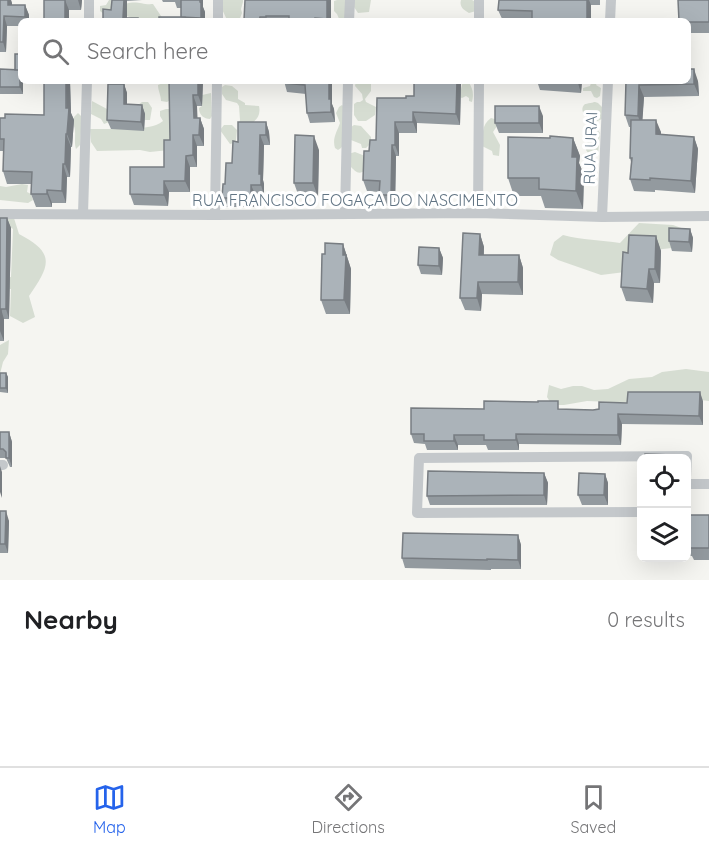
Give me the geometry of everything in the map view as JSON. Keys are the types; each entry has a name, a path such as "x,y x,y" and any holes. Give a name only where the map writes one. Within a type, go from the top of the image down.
{"street":[{"path":"89,0 89,18"},
{"path":"218,0 218,18"},
{"path":"349,18 350,0"},
{"path":"478,0 478,18"},
{"path":"610,18 611,0"},
{"path":"83,214 87,84"},
{"path":"215,215 217,84"},
{"path":"345,213 348,84"},
{"path":"478,84 478,213"},
{"name":"RUA URAI","path":"602,217 608,84"},
{"name":"RUA FRANCISCO FOGAÇA DO NASCIMENTO","path":"0,214 478,213 602,217 709,216"},
{"path":"637,456 419,458 417,513 637,512"},
{"path":"691,484 709,484"}],"shaded area":[{"path":"109,0 125,4 133,2 153,4 162,18 105,15 100,11 100,6 106,5"},
{"path":"222,0 243,0 240,18 226,18 221,7"},
{"path":"348,0 349,18 339,18 334,11 334,1"},
{"path":"353,0 371,0 369,12 358,13"},
{"path":"461,0 476,2 476,11 469,13 465,11 461,6"},
{"path":"169,84 172,99 167,102 161,101 158,85"},
{"path":"355,84 371,84 371,91 365,99 366,102 376,107 375,115 366,121 358,121 354,115 354,104 363,100 362,94"},
{"path":"462,84 470,84 473,94 472,102 466,96 459,97"},
{"path":"596,84 601,88 600,96 597,98 591,91 583,91 583,88"},
{"path":"232,86 238,91 238,99 245,105 259,106 257,118 242,130 238,127 239,106 237,103 226,100 222,94 222,87"},
{"path":"211,93 212,116 210,119 202,116 199,108 202,106 202,95"},
{"path":"92,101 107,109 110,114 109,122 104,124 101,119 91,114"},
{"path":"148,102 152,108 150,120 144,120 138,105"},
{"path":"595,102 603,108 602,119 595,122 587,118 582,110 585,104"},
{"path":"342,105 345,108 343,145 338,150 334,144 340,123 336,113"},
{"path":"172,109 173,114 169,150 97,151 91,142 90,129 138,129 154,126 163,121 160,111"},
{"path":"78,113 82,117 80,145 76,149 75,129 72,122"},
{"path":"491,118 498,120 493,132 500,145 499,156 493,155 492,151 482,146 484,127"},
{"path":"224,125 232,125 237,130 234,143 230,144 220,130"},
{"path":"361,126 371,137 371,143 366,148 362,148 361,144 351,140 351,127"},
{"path":"589,127 596,128 600,133 598,154 595,156 586,150"},
{"path":"355,152 365,156 365,170 361,173 350,166 348,154"},
{"path":"28,185 27,192 31,194 33,200 28,203 0,200 0,186"},
{"path":"13,215 19,234 39,247 46,261 42,276 29,296 35,317 23,323 10,316 11,289 0,289 5,278 11,277 13,229 0,223"},
{"path":"639,223 673,225 684,229 672,248 654,250 625,272 601,275 550,255 554,242 563,235 620,243"},
{"path":"9,340 8,354 0,374 0,345"},
{"path":"686,369 709,372 709,401 693,399 635,403 587,401 552,405 547,397 549,385 561,389 582,386 594,390 608,389 629,379 652,377 662,372"}],"building":[{"path":"0,0 8,0 8,5 25,5 25,17 4,16 3,42 0,42"},
{"path":"44,0 65,0 65,18 44,18"},
{"path":"112,0 124,0 123,18 103,18 103,9 111,10"},
{"path":"181,0 200,0 201,18 181,17"},
{"path":"245,0 327,0 327,18 266,16 244,18"},
{"path":"499,0 587,0 587,18 532,18 532,11 498,10"},
{"path":"678,0 709,0 709,22 691,22 691,18 679,18"},
{"path":"159,17 185,17 185,18"},
{"path":"15,54 18,54 18,70 15,70"},
{"path":"0,69 18,70 20,87 0,87"},
{"path":"691,69 694,69 694,84 639,85 638,116 625,115 626,84 691,84"},
{"path":"44,84 66,84 66,108 69,108 62,191 47,190 47,194 31,194 32,172 3,171 4,139 0,139 0,118 5,118 5,114 44,115"},
{"path":"108,84 124,84 124,104 142,105 141,122 107,120"},
{"path":"169,84 198,84 198,95 193,95 194,118 200,118 199,135 193,135 193,155 186,156 185,181 164,181 164,195 130,194 130,167 164,167 164,140 170,140"},
{"path":"294,84 329,84 331,112 307,113 305,85"},
{"path":"414,84 457,84 456,114 413,112 413,122 395,122 391,195 379,195 380,181 363,180 364,151 369,151 370,140 376,140 377,98 414,96"},
{"path":"495,106 539,106 539,123 495,123"},
{"path":"631,120 656,120 656,134 694,137 691,181 630,179"},
{"path":"238,122 266,122 266,135 260,135 261,185 251,185 251,198 222,198 226,163 232,163 233,141 238,142"},
{"path":"295,135 314,136 313,183 294,183"},
{"path":"550,136 573,138 572,157 577,157 576,191 539,189 539,178 508,178 508,137 550,138"},
{"path":"0,218 7,218 6,309 1,309 0,331"},
{"path":"669,228 690,229 689,242 669,241"},
{"path":"463,233 480,234 479,255 519,255 518,282 478,282 477,298 460,298"},
{"path":"629,235 656,236 655,269 649,269 647,289 621,287 623,252 628,253"},
{"path":"325,243 343,244 343,255 346,255 344,300 321,300 322,254 325,254"},
{"path":"419,247 439,248 439,266 418,265"},
{"path":"0,373 6,373 6,388 0,388"},
{"path":"628,392 700,392 699,416 618,414 618,435 516,434 516,440 484,440 484,435 454,435 454,441 424,441 424,434 411,434 411,408 484,409 484,401 558,401 558,409 593,410 599,409 599,402 627,403"},
{"path":"0,432 9,432 9,458 6,458 6,452 3,449 0,449"},
{"path":"428,471 544,473 544,495 427,496"},
{"path":"579,473 605,474 604,495 578,495"},
{"path":"0,511 6,511 5,544 0,544"},
{"path":"691,515 709,515 709,548 691,548"},
{"path":"403,533 518,535 518,560 402,558"}]}
